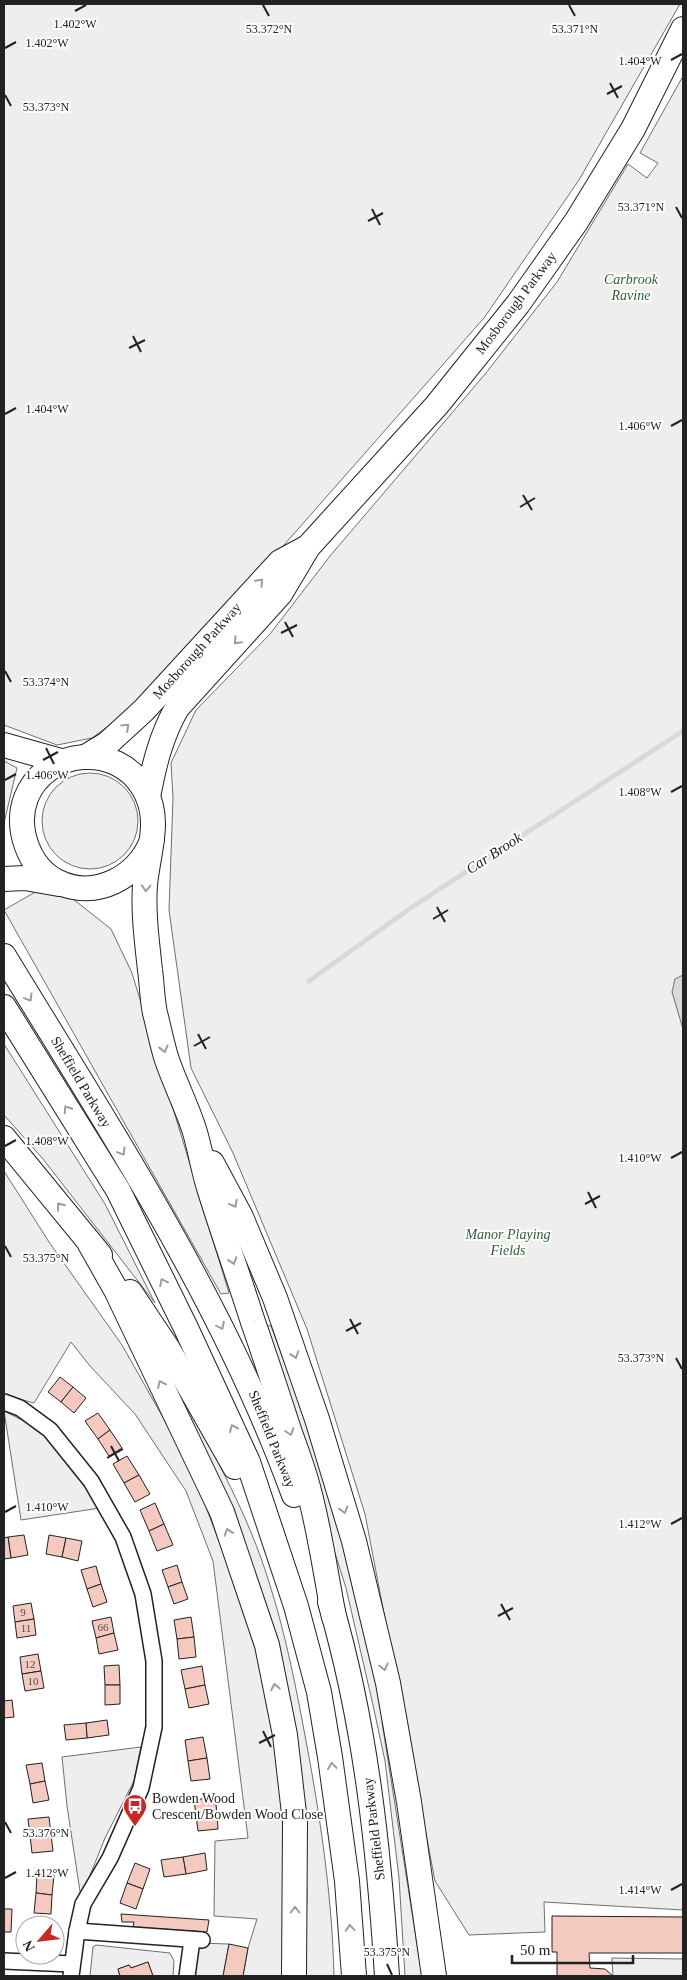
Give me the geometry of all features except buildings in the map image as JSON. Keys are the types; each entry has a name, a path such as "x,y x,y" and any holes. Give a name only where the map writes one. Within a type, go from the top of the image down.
{"highway":[{"name":"Mosborough Parkway","path":"148,797 159,747 177,708 280,594 308,547 437,405 523,296 576,222 633,129 683,29"},
{"name":"Mosborough Parkway","path":"87,756 107,744 144,710 280,562 308,547"},
{"path":"4,745 61,761"},
{"path":"60,884 51,879 35,861 25,842 22,826 25,800 39,777 61,761 87,756 100,757 124,767 134,775 148,797 152,809 152,840 145,886 146,931 154,1008 166,1058 194,1131 208,1185 310,1491 334,1618"},
{"path":"4,880 24,878 89,888 108,884 126,876 140,862 147,853 152,840"},
{"path":"4,872 18,858 25,842"},
{"name":"Sheffield Parkway","path":"4,956 191,1267 247,1379 281,1459 314,1548 352,1689 369,1781 381,1886 387,1976"},
{"name":"Sheffield Parkway","path":"4,1007 118,1190 186,1328 248,1462 296,1606 319,1692 348,1880 354,1976"},
{"path":"194,1131 241,1217 275,1298 317,1419 354,1541 388,1683 409,1802 434,1976"},
{"path":"4,1138 90,1244 123,1281 168,1349 230,1456 296,1606"},
{"path":"90,1244 116,1290 222,1512 267,1645 285,1735 295,1822 294,1976"}],"street":[{"path":"4,1402 20,1408 50,1430 91,1481 123,1537 143,1594 154,1661 154,1727 140,1788 110,1858 83,1904 71,1970 4,1961"},
{"path":"77,1930 197,1940 187,1976"}],"green space":[{"path":"4,4 680,4 579,180 484,318 217,621 143,700 92,738 57,745 4,725"},
{"path":"683,76 683,1910 544,1902 545,1932 469,1935 435,1881 365,1514 307,1329 233,1153 191,1068 169,910 173,798 171,763 196,710 270,634 330,556 486,373 557,282 628,164 647,178 658,163 640,153"},
{"path":"4,761 17,768 4,823"},
{"path":"90,773 108,777 124,787 134,803 138,821 134,839 124,855 108,865 90,869 72,865 56,855 46,839 42,821 46,803 56,787 72,777"},
{"path":"37,891 73,899 111,929 132,973 229,1293 221,1294 4,910"},
{"path":"4,1044 105,1204 155,1303 43,1159 4,1115"},
{"path":"4,1171 49,1242 122,1345 165,1421 199,1489 233,1578 261,1667 273,1726 286,1844 288,1976 243,1976 248,1948 257,1919 214,1916 215,1841 248,1838 213,1561 186,1491 135,1414 90,1366 71,1342 34,1403 4,1395"},
{"path":"263,1325 271,1326 309,1431 340,1529 356,1593 384,1722 382,1722 422,1976 405,1976 399,1878 385,1761 346,1588"},
{"path":"180,1396 183,1398 208,1442 242,1511 261,1558 279,1617 300,1707 319,1819 331,1913 334,1976 304,1976 307,1896 303,1786 177,1398"},
{"path":"4,1411 44,1431 75,1467 100,1508 21,1520"},
{"path":"141,1747 134,1781 105,1838 81,1898 67,1806 62,1757"},
{"path":"196,1943 229,1944 223,1976 192,1976"},
{"path":"96,1945 170,1953 174,1961 173,1976 153,1976 148,1962 131,1968 129,1965 118,1969 120,1976 90,1976 93,1947"}],"shaded area":[{"path":"683,975 683,1029 672,992 675,979"},
{"path":"612,1958 683,1959 683,1976 613,1976"}],"waterway":[{"name":"Car Brook","path":"309,981 412,907 683,731"}],"place":[{"name":"Bowden Wood Crescent/Bowden Wood Close","path":"135,1827"}],"park label":[{"name":"Carbrook Ravine","path":"631,288"},
{"name":"Manor Playing Fields","path":"508,1242"}]}
